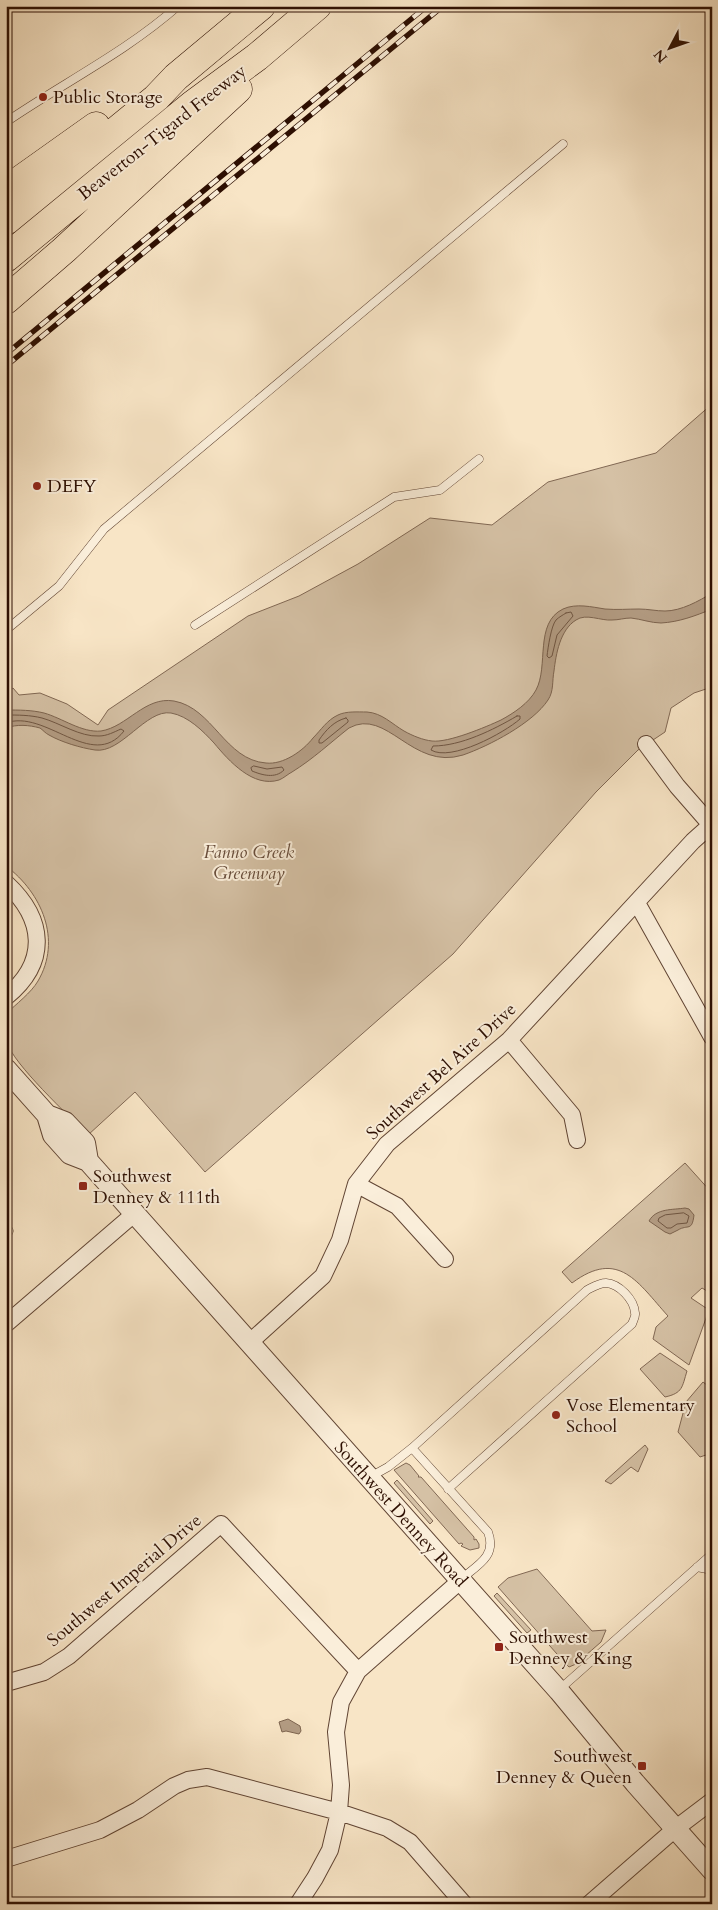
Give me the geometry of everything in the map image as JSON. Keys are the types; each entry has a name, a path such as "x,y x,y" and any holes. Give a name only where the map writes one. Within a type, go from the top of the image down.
{"highway":[{"name":"Beaverton-Tigard Freeway","path":"6,221 156,98 176,77 261,6"},
{"name":"Beaverton-Tigard Freeway","path":"6,258 192,106 257,57 317,6"},
{"path":"6,300 64,250 236,93 257,57"},
{"path":"6,190 150,87 176,77"}],"street":[{"path":"646,744 677,786 711,824"},
{"name":"Southwest Bel Aire Drive","path":"249,1343 323,1276 340,1240 356,1184 387,1144 508,1040 711,824"},
{"path":"6,882 18,894 30,911 36,927 38,945 34,962 27,976 6,997"},
{"path":"637,903 712,1037"},
{"path":"508,1040 572,1116 577,1140"},
{"name":"Southwest Denney Road","path":"6,1069 47,1116 65,1122 85,1143 88,1161 558,1691 712,1870"},
{"path":"356,1184 397,1206 445,1259"},
{"path":"6,1324 134,1214"},
{"name":"Southwest Imperial Drive","path":"6,1683 44,1672 69,1656 220,1524 358,1671"},
{"path":"298,1904 316,1878 330,1850 339,1812 341,1785 336,1732 342,1702 358,1671 460,1581"},
{"path":"6,1859 100,1830 138,1810 174,1786 188,1780 207,1777 339,1812 387,1828 410,1842 464,1904"},
{"path":"589,1904 675,1829 712,1801"}],"lane":[{"path":"6,122 42,97 114,54 178,6"},
{"path":"6,630 58,586 104,529 563,144"},
{"path":"194,625 394,497 440,490 479,459"},
{"path":"6,1225 9,1231 6,1237"},
{"path":"369,1478 388,1467 412,1448 587,1290 605,1283 614,1285 624,1292 633,1304 636,1314 632,1324 448,1489"},
{"path":"412,1448 488,1532 491,1540 491,1551 485,1559 460,1581"},
{"path":"558,1691 712,1554"},
{"path":"697,1568 712,1570"}],"green space":[{"name":"Fanno Creek Greenway","path":"712,404 712,687 694,693 671,708 665,732 638,750 596,792 453,954 205,1172 135,1092 88,1135 30,1076 19,1063 7,1042 6,1014 38,981 45,965 48,950 48,934 38,903 30,890 6,866 6,693 13,688 19,695 40,693 67,704 98,725 108,710 248,616 299,596 358,564 430,518 492,525 548,482 656,453"},
{"path":"685,1163 712,1193 712,1294 702,1288 691,1298 709,1310 689,1365 653,1339 656,1327 668,1316 637,1282 615,1269 603,1269 588,1273 572,1283 562,1272"},
{"path":"660,1353 687,1371 679,1391 665,1397 640,1369"},
{"path":"703,1382 712,1389 712,1453 700,1457 678,1432 686,1402"},
{"path":"645,1445 648,1449 638,1472 631,1467 611,1484 605,1481"},
{"path":"406,1463 410,1465 418,1477 421,1477 474,1537 474,1540 476,1539 479,1548 470,1550 461,1546 463,1544 459,1544 394,1470"},
{"path":"397,1480 433,1521 430,1524 394,1483"},
{"path":"537,1569 592,1631 606,1630 601,1642 585,1656 583,1654 583,1657 576,1664 569,1667 498,1587 508,1578"},
{"path":"497,1593 531,1630 527,1633 494,1596"}],"water":[{"path":"712,593 712,609 674,621 657,623 631,618 608,620 589,617 576,620 566,630 560,643 551,693 541,709 510,733 463,755 445,758 429,755 376,726 363,724 349,728 307,762 283,778 269,781 251,777 242,771 195,725 183,717 171,713 152,718 114,745 105,749 95,750 54,738 36,727 19,725 6,728 6,710 21,710 44,713 79,728 101,731 119,724 154,703 174,701 199,713 240,753 252,760 266,763 279,762 292,756 304,748 324,725 338,715 348,712 377,714 407,733 425,740 447,740 501,720 516,711 529,699 536,690 540,680 545,634 548,624 563,609 579,606 671,611 690,605"},
{"path":"689,1209 694,1215 691,1226 681,1228 670,1234 649,1221 660,1212"},
{"path":"288,1719 300,1726 301,1731 299,1734 282,1732 279,1722"}],"railway":[{"path":"6,354 427,6"},
{"path":"6,366 443,6"}],"place":[{"name":"Public Storage","path":"43,97"},
{"name":"DEFY","path":"37,486"},
{"name":"Southwest Denney & 111th","path":"83,1186"},
{"name":"Vose Elementary School","path":"556,1415"},
{"name":"Southwest Denney & King","path":"499,1647"},
{"name":"Southwest Denney & Queen","path":"642,1766"}]}
